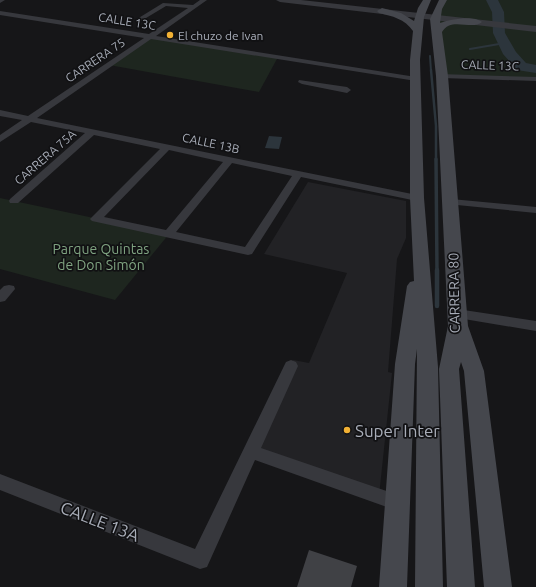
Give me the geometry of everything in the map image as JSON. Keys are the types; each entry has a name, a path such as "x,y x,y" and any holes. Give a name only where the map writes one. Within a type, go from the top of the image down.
{"main road":[{"path":"420,7 427,0"},
{"path":"443,0 445,6 450,9 467,14"},
{"path":"437,14 443,0"},
{"path":"383,8 400,5"},
{"name":"CARRERA 80","path":"420,7 415,60 417,198 421,246 439,368 461,587"},
{"path":"383,8 405,18 414,25 418,32"},
{"name":"CARRERA 80","path":"429,587 439,368 457,320 451,202 442,76 437,32 437,14"},
{"path":"437,32 440,27 450,23 477,22"},
{"path":"415,60 417,57 427,56 435,57 440,61"},
{"path":"393,587 404,364 421,246"},
{"path":"457,320 474,371 498,587"}],"street":[{"name":"CARRERA 75","path":"0,139 204,0"},
{"path":"280,0 383,8 420,7 437,14 477,22 492,20"},
{"path":"339,0 383,8"},
{"path":"139,20 172,2 194,7"},
{"name":"CALLE 13C","path":"0,13 150,37 349,81 416,79"},
{"path":"437,14 467,14 492,20 518,23 536,22"},
{"path":"518,23 536,29"},
{"name":"CALLE 13C","path":"442,76 536,79"},
{"path":"302,82 349,81"},
{"name":"CALLE 13B","path":"0,113 417,198"},
{"name":"CARRERA 75A","path":"14,201 92,132"},
{"path":"167,147 96,219 248,251 298,174"},
{"path":"169,234 230,160"},
{"path":"451,202 536,210"},
{"path":"457,320 536,326"},
{"path":"290,366 252,452 398,503"},
{"name":"CALLE 13A","path":"0,482 200,560 252,452"}],"shaded area":[{"path":"269,136 282,137 279,149 265,148"},
{"path":"308,182 406,201 406,238 397,259 388,372 392,373 379,496 252,452 293,360 309,363 347,273 264,254"}],"green space":[{"path":"443,0 536,0 536,79 442,76 438,9"},
{"path":"150,37 278,57 259,92 109,65"},
{"name":"Parque Quintas de Don Simón","path":"0,198 169,234 115,300 0,269"}],"building":[{"path":"309,550 357,566 351,587 297,587"}],"waterway":[{"path":"492,0 498,12 499,33 510,54 522,67 536,69"},
{"path":"470,49 505,43"},
{"path":"430,56 431,71"},
{"path":"431,70 436,126 436,159"},
{"path":"436,159 437,271"},
{"path":"437,271 437,306"}],"place":[{"name":"El chuzo de Ivan","path":"170,35"},
{"name":"Super Inter","path":"347,430"}]}
